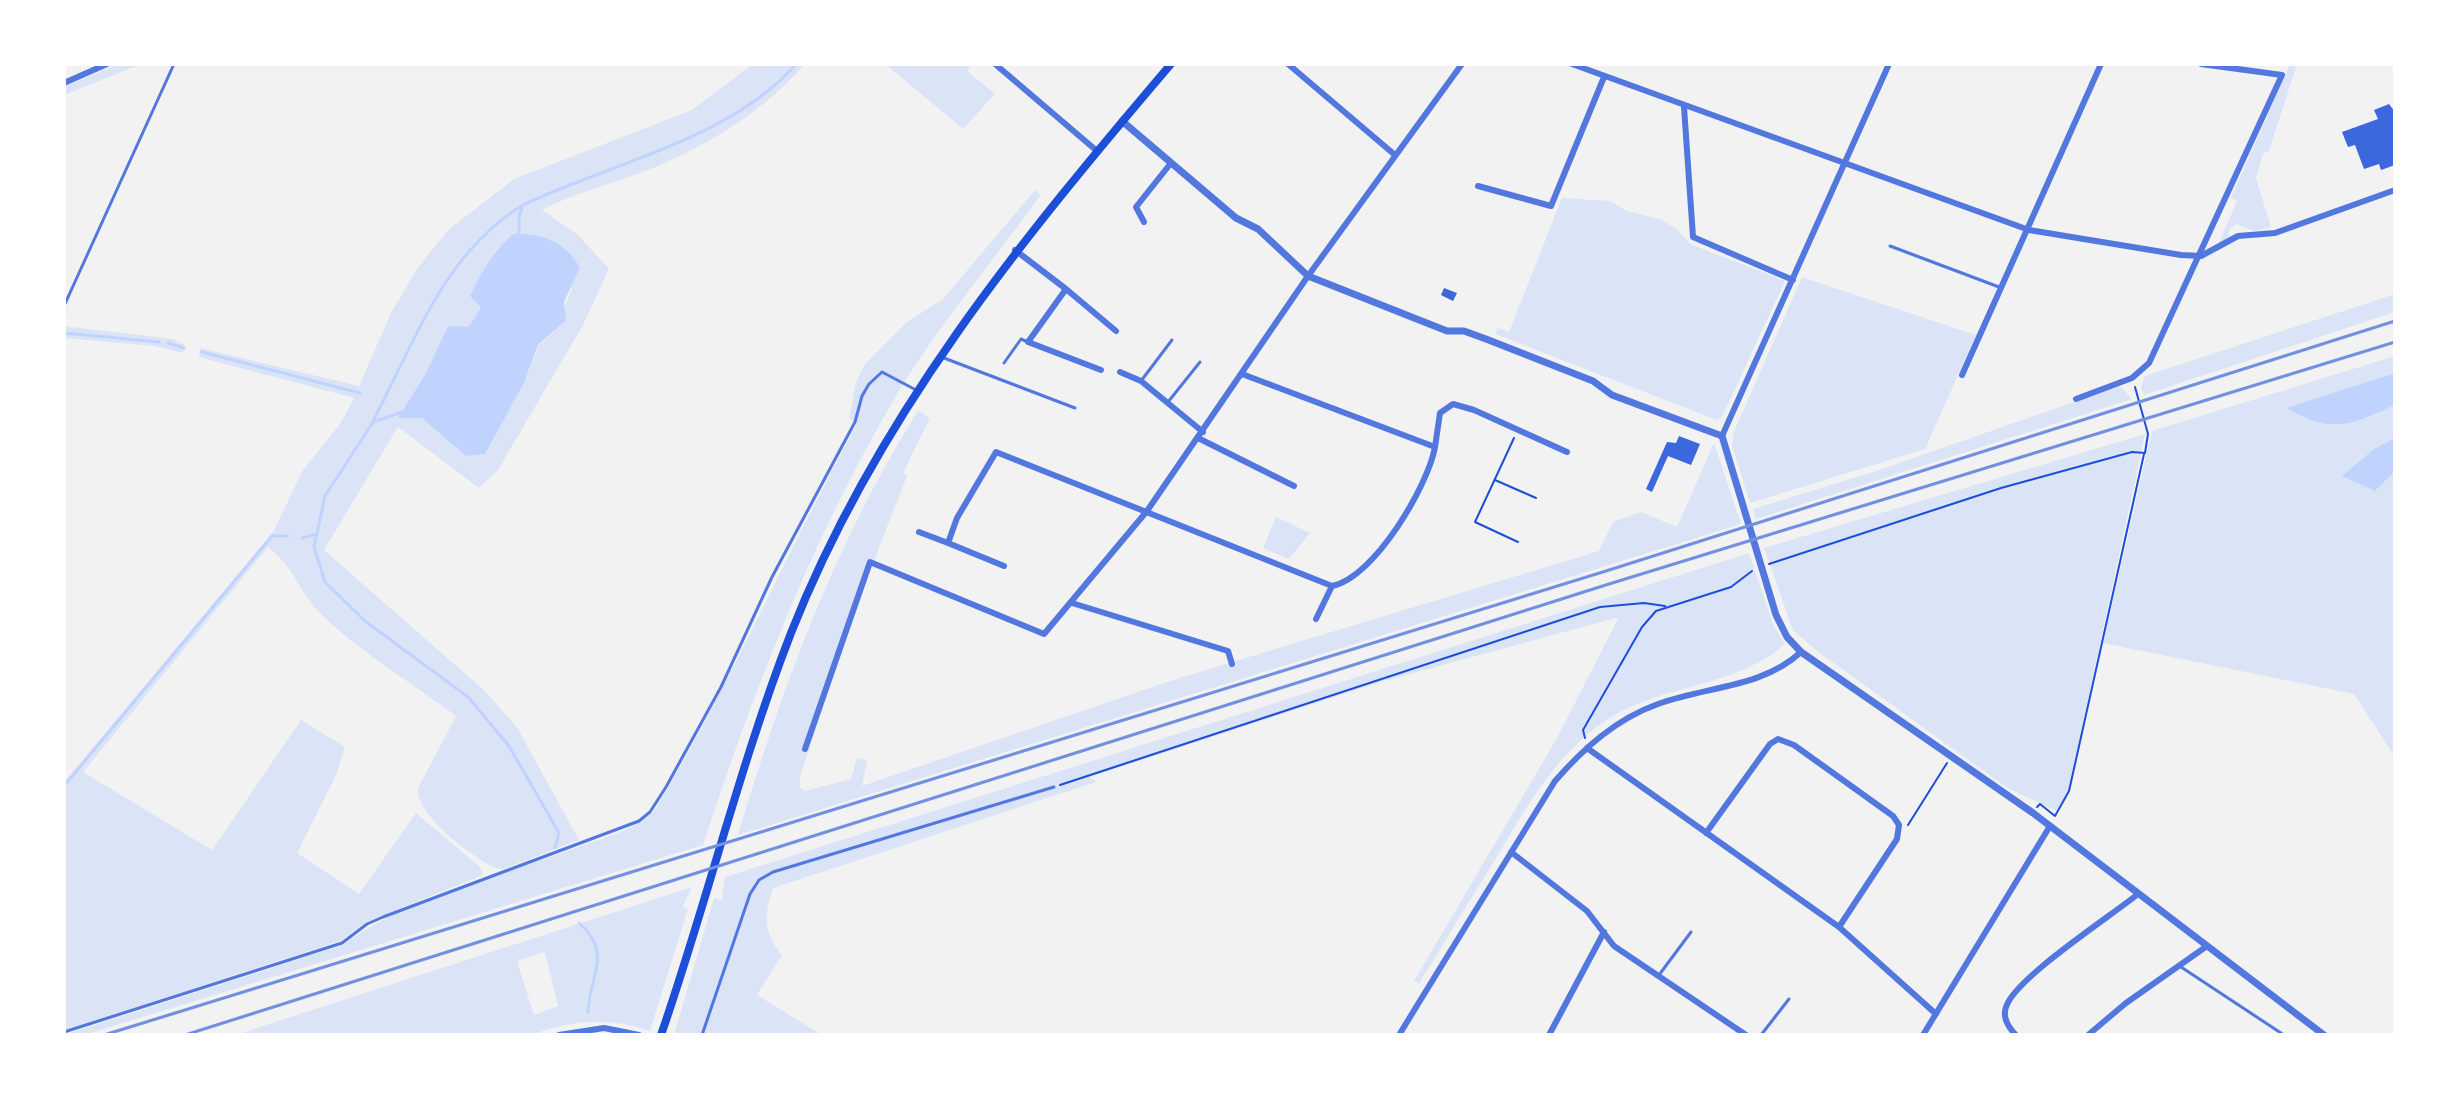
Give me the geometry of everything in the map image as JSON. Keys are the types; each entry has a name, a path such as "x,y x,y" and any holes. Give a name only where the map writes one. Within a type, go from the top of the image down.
{"main road":[{"path":"662,1034 792,632 858,491 938,356 1015,250 1171,64"}],"street":[{"path":"64,83 107,64"},
{"path":"995,64 1097,151"},
{"path":"1288,64 1395,155"},
{"path":"805,749 870,562 1044,634 1147,511 1308,276 1462,64"},
{"path":"1572,64 1844,166 2029,230 2201,256 2238,236 2275,233 2395,190"},
{"path":"1889,64 1722,436 1776,615 1787,637 1801,652 2033,813 2324,1035"},
{"path":"1962,375 2101,64"},
{"path":"2076,399 2132,378 2149,363 2282,75 2201,64"},
{"path":"1478,186 1551,206 1604,77"},
{"path":"1684,107 1693,237 1793,280"},
{"path":"1122,121 1236,218 1258,229 1308,276 1447,331 1464,331 1535,358 1593,381 1612,395 1722,436"},
{"path":"1144,222 1136,207 1171,163"},
{"path":"1015,250 1116,331"},
{"path":"1066,289 1028,342 1101,370"},
{"path":"1120,372 1141,381 1201,435 1294,486"},
{"path":"1242,374 1435,447"},
{"path":"948,543 957,518 996,452 1332,586 1345,582 1360,568 1409,509 1424,484 1435,447 1440,413 1453,404 1567,452"},
{"path":"919,532 1004,566"},
{"path":"1316,619 1332,586"},
{"path":"1072,603 1228,651 1232,664"},
{"path":"1399,1035 1555,781 1587,748 1635,714 1659,703 1764,677 1786,666 1801,652"},
{"path":"1706,833 1770,744 1778,739 1794,745 1893,816 1900,829 1839,927"},
{"path":"1587,748 1839,927 1936,1014"},
{"path":"1923,1035 2050,826"},
{"path":"1511,852 1587,911 1614,946 1746,1035"},
{"path":"2016,1035 2005,1018 2006,1007 2013,996 2043,967 2138,894"},
{"path":"1549,1035 1604,932"},
{"path":"2088,1035 2207,946"},
{"path":"559,1035 604,1028 639,1035"}],"lane":[{"path":"64,306 174,64"},
{"path":"1890,246 2002,288"},
{"path":"1004,363 1021,339 1028,342"},
{"path":"1141,381 1172,340"},
{"path":"938,356 1075,408"},
{"path":"1168,403 1200,362"},
{"path":"64,1032 342,943 367,924 639,821 650,812 721,687 772,577 855,422 869,384 882,372 916,390"},
{"path":"702,1035 750,894 759,880 773,872 1054,787"},
{"path":"1659,975 1691,932"},
{"path":"2179,965 2201,983 2284,1035"},
{"path":"1761,1035 1789,999"}],"path":[{"path":"2033,813 2040,804 2055,816 2069,791 2148,434 2132,378"},
{"path":"1518,429 1475,522 1518,542"},
{"path":"1587,748 1583,730 1642,627 1656,611 1731,587 1742,577 1778,559 2001,488 2132,452 2145,453"},
{"path":"1494,480 1536,498"},
{"path":"1054,787 1600,607 1644,603 1666,606"},
{"path":"1900,829 1908,824 1950,758"}],"shaded area":[{"path":"118,64 141,64 64,95 64,87"},
{"path":"753,64 805,64 743,119 694,149 542,210 578,235 609,269 583,325 498,470 479,488 398,427 324,550 486,692 518,729 579,840 503,869 484,862 446,834 426,810 418,788 456,716 337,629 314,607 284,562 268,547 83,772 212,850 301,720 345,747 336,775 297,853 359,894 416,813 480,867 483,875 366,922 340,941 64,1030 64,782 273,532 303,470 340,424 354,398 199,357 200,348 359,386 391,313 417,269 448,230 514,179 692,110","holes":["513,234 572,288 555,331 539,345 524,383 485,454 466,456 422,417 399,417 426,373 469,328 481,307 470,295 488,262"]},
{"path":"885,64 972,64 967,71 995,94 963,129"},
{"path":"2290,64 2297,64 2269,151 2263,154 2256,178 2271,227 2255,231 2236,224 2229,230 2228,241 2218,245 2237,201 2231,198"},
{"path":"1035,190 1041,195 906,380 833,513 763,676 703,845 84,1035 64,1035 343,945 368,928 424,901 616,834 653,813 707,718 857,424 849,418 856,382 865,364 907,322 943,299"},
{"path":"1562,198 1610,201 1627,211 1660,219 1677,229 1690,244 1785,281 1722,417 1717,420 1495,334 1498,328 1509,332"},
{"path":"1802,277 1976,335 1925,449 1750,503 1732,446 1733,434"},
{"path":"2395,294 2395,312 2144,395 2141,387 2145,376"},
{"path":"64,326 173,339 184,344 183,353 154,346 64,338"},
{"path":"2395,356 2395,373 2288,408 2368,418 2395,405 2395,438 2374,449 2391,474 2395,471 2395,757 2354,694 2103,643 2152,431"},
{"path":"2120,386 2132,399 1756,519 1753,509 1876,471"},
{"path":"918,411 930,418 903,473 907,476 825,701 800,777 800,788 805,791 851,779 857,758 867,760 862,786 1173,680 1599,551 1613,522 1641,512 1677,527 1714,443 1741,524 738,835 773,724 813,617 861,513"},
{"path":"2145,434 2068,792 2056,811 2006,787 1817,651 1793,630 1764,548"},
{"path":"1276,517 1310,533 1289,559 1263,548"},
{"path":"1749,553 1774,627 1785,644 1747,668 1639,703 1618,713 1578,743 1531,801 1419,984 1414,981 1557,738 1619,617 1377,683 1090,777 1096,782 773,888 768,907 768,931 782,955 757,995 822,1035 674,1035 714,898 722,900 725,877"},
{"path":"692,887 683,906 688,909 650,1031 620,1023 591,1022 561,1026 532,1035 235,1035","holes":["545,952 558,1006 534,1015 517,961"]}],"water":[{"path":"513,234 552,240 566,250 580,267 564,302 566,320 538,345 524,383 485,454 466,456 422,418 398,418 426,373 448,326 469,327 481,307 470,296 474,287 494,255"},
{"path":"2395,373 2395,405 2353,422 2329,424 2286,408"},
{"path":"2395,438 2395,471 2375,491 2342,476 2374,449"}],"building":[{"path":"2389,104 2395,112 2395,165 2381,170 2379,164 2364,169 2355,145 2348,147 2342,132 2378,119 2374,110"},
{"path":"1444,288 1457,293 1453,301 1441,295"},
{"path":"1679,436 1700,444 1691,465 1668,456 1652,492 1646,489 1667,442 1676,443"}],"waterway":[{"path":"519,235 519,216 523,205 704,130 738,112 769,90 796,64"},
{"path":"373,421 418,331 451,274 495,225 523,205"},
{"path":"64,333 159,342"},
{"path":"168,343 184,348"},
{"path":"202,352 360,393"},
{"path":"405,411 373,422 325,496 314,547 325,582 365,621 468,697 509,746 559,833 555,848"},
{"path":"302,538 317,534"},
{"path":"64,786 272,536 288,536"},
{"path":"579,923 589,934 597,955 588,1012"}],"railway":[{"path":"104,1035 1606,571 2395,321"},
{"path":"185,1035 1609,584 2395,342"}]}
